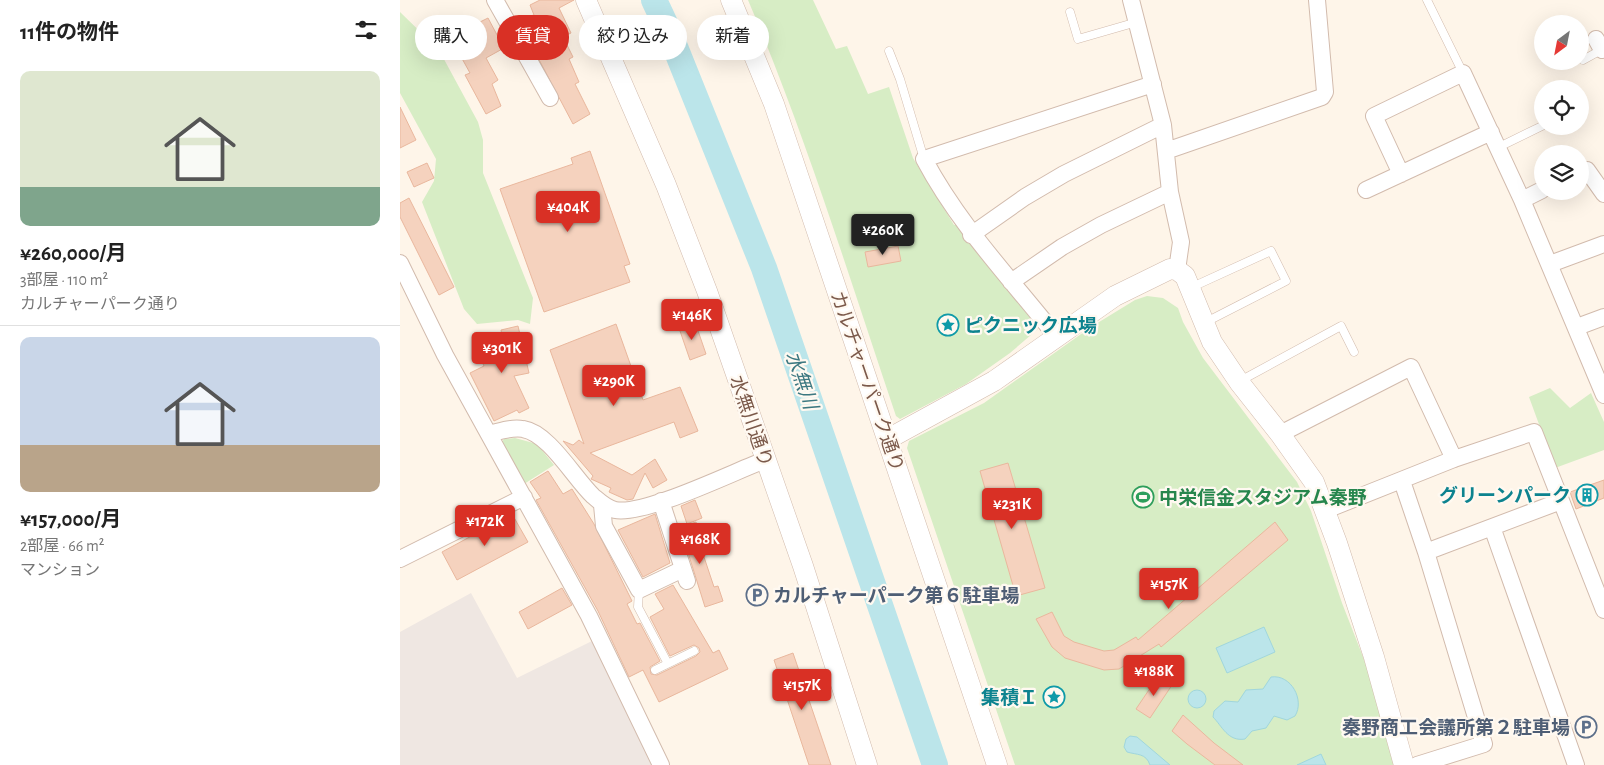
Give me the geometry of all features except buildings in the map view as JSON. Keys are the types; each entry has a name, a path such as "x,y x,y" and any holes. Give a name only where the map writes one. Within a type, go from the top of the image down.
{"street":[{"path":"495,0 550,98"},
{"name":"水無川通り","path":"586,0 666,185 707,292 867,765"},
{"name":"カルチャーパーク通り","path":"731,0 774,104 997,765"},
{"path":"1131,0 1162,125 1170,192 1181,242 1177,270"},
{"path":"1166,151 1322,97 1325,92 1317,0"},
{"path":"1401,174 1374,116 1463,73 1522,200 1604,395"},
{"path":"1056,336 971,235 936,183 924,159 1152,84"},
{"path":"971,235 1025,197 1056,179 1162,125"},
{"path":"1366,190 1491,132"},
{"path":"1589,173 1604,194"},
{"path":"1011,282 1101,225 1170,192"},
{"path":"1522,200 1534,194"},
{"path":"1550,264 1604,244"},
{"path":"400,263 445,355 589,616 661,765"},
{"path":"888,439 972,395 1116,296 1162,272 1170,269 1177,270 1184,276 1190,288 1203,324 1239,382 1280,434 1314,482 1326,510 1374,657 1404,765"},
{"path":"1577,327 1604,317"},
{"path":"1280,434 1411,367 1454,459"},
{"path":"490,434 509,429 532,432 547,443 602,504 614,510 626,511 661,502 765,460"},
{"path":"1326,510 1454,459 1534,432 1604,610"},
{"path":"1402,481 1426,552 1484,744 1418,765"},
{"path":"400,559 524,497"},
{"path":"1426,552 1561,501"},
{"path":"602,504 604,526 639,590 685,575 661,502"},
{"path":"1492,527 1576,765"}],"lane":[{"path":"1427,0 1463,73"},
{"path":"1070,12 1078,39 1137,22"},
{"path":"1589,55 1601,46"},
{"path":"889,51 900,79 924,159"},
{"path":"1498,148 1534,130"},
{"path":"1190,288 1270,251 1286,281 1203,324"},
{"path":"1239,382 1341,326 1354,352"},
{"path":"639,590 638,607 667,662"},
{"path":"655,670 667,662 694,651"}],"shaded area":[{"path":"471,593 517,678 592,641 652,765 400,765 400,632"}],"green space":[{"path":"748,0 813,0 836,49 847,46 868,94 889,87 913,158 954,225 957,225 1037,325 1038,329 1010,353 966,384 900,419 896,416 808,155 769,51 769,15 754,15"},
{"path":"400,12 415,27 415,60 444,60 478,122 483,140 483,173 533,298 530,324 518,320 477,324 464,309 422,202 434,181 436,159 400,93"},
{"path":"1147,296 1163,298 1178,308 1183,322 1203,358 1297,482 1311,511 1342,603 1381,703 1395,765 1015,765 907,448 909,441 984,403 1091,327 1135,300"},
{"path":"1550,388 1570,408 1591,393 1604,422 1604,450 1555,468 1529,397"},
{"path":"515,438 537,444 554,465 524,484 502,442 504,439"}],"water":[{"path":"1264,627 1275,652 1227,673 1216,648"},
{"path":"1271,677 1285,680 1294,689 1298,703 1298,710 1295,716 1287,720 1274,716 1266,728 1252,731 1245,739 1230,736 1213,717 1214,711 1225,701 1238,702 1246,690 1263,689"},
{"path":"1193,690 1201,690 1206,695 1204,706 1193,708 1188,703 1188,695"},
{"path":"1130,736 1137,737 1170,765 1150,765 1144,756 1127,752 1124,747 1126,739"},
{"path":"1321,754 1326,765 1297,765"}],"waterway":[{"name":"水無川","path":"654,0 669,32 764,268 935,765"}],"place":[{"name":"ピクニック広場","path":"948,325"},
{"name":"グリーンパーク","path":"1587,495"},
{"name":"中栄信金スタジアム秦野","path":"1143,497"},
{"name":"カルチャーパーク第６駐車場","path":"757,595"},
{"name":"集積Ｉ","path":"1054,697"},
{"name":"秦野商工会議所第２駐車場","path":"1586,727"}]}
